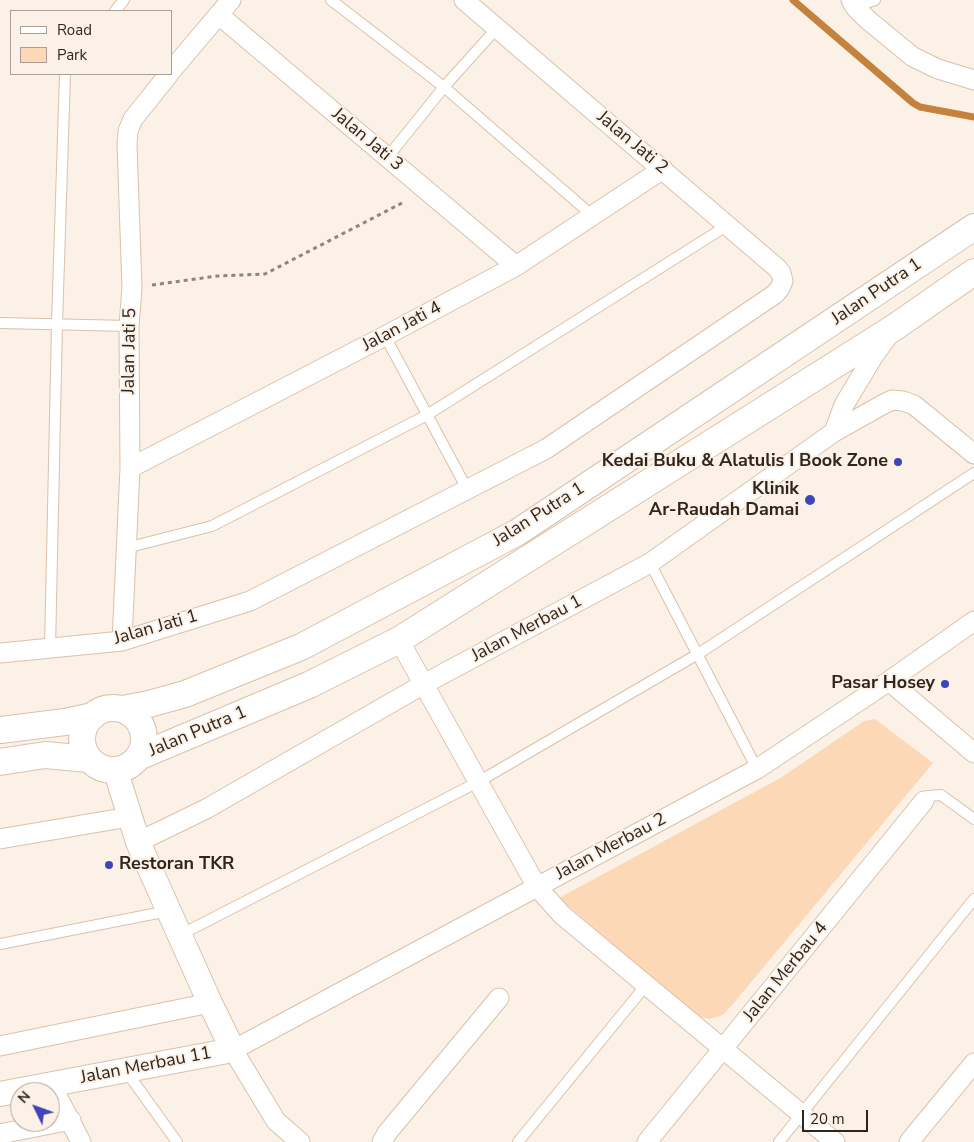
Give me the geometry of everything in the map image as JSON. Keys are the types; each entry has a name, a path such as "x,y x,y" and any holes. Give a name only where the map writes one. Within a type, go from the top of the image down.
{"main road":[{"name":"Jalan Putra 1","path":"123,709 185,694 301,647 518,532 974,227"},
{"name":"Jalan Putra 1","path":"138,757 309,685 399,640 895,326 974,272"},
{"path":"0,730 65,722 92,716 102,710 123,709 132,714 139,722 144,739 138,757 132,763 124,768 105,769 89,759 82,742 86,724 92,716"},
{"path":"0,762 45,755 89,759"}],"street":[{"name":"Jalan Jati 5","path":"172,71 231,0"},
{"name":"Jalan Jati 2","path":"464,0 777,268 781,273 783,281 775,294"},
{"path":"853,4 868,20 913,57 974,80"},
{"name":"Jalan Jati 3","path":"219,15 516,266"},
{"name":"Jalan Jati 5","path":"122,641 130,468 129,326 132,288 128,131 133,119 168,75"},
{"name":"Jalan Jati 4","path":"130,468 516,266 663,169"},
{"name":"Jalan Jati 1","path":"0,653 122,641 250,601 546,449 775,294"},
{"path":"834,432 844,405 874,355 895,326"},
{"name":"Jalan Merbau 1","path":"138,842 206,809 424,684 650,563 834,432 892,400 903,401 914,406 974,454"},
{"name":"Jalan Merbau 2","path":"233,1050 757,769 889,681 974,621"},
{"path":"399,640 536,887 562,915 835,1142"},
{"path":"889,681 974,753"},
{"path":"115,769 138,842 233,1050 276,1121 300,1142"},
{"name":"Jalan Merbau 4","path":"648,1142 924,801"},
{"path":"0,838 130,817"},
{"path":"382,1142 387,1133 499,998"},
{"path":"0,1046 210,1003"},
{"name":"Jalan Merbau 11","path":"60,1082 233,1050"},
{"path":"908,1142 974,1063"},
{"path":"60,1100 81,1142"},
{"path":"0,1134 71,1120"}],"lane":[{"path":"115,10 124,0"},
{"path":"332,0 444,87 593,216"},
{"path":"853,4 875,0"},
{"path":"387,158 444,87 497,28"},
{"path":"50,648 64,75"},
{"path":"126,548 212,526 427,415 728,225"},
{"path":"0,323 129,326"},
{"path":"385,336 467,489"},
{"path":"180,935 478,782 698,654 974,474"},
{"path":"650,563 757,769"},
{"path":"924,801 928,796 941,795 974,819"},
{"path":"779,1142 974,899"},
{"path":"0,944 169,911"},
{"path":"518,1142 646,985"},
{"path":"125,1070 177,1142"}],"path":[{"path":"132,288 217,276 265,274 402,203"}],"green space":[{"path":"875,719 933,763 723,1015 709,1019 697,1016 559,898 782,777 864,721"}],"waterway":[{"path":"793,0 913,103 920,107 974,117"}],"place":[{"name":"Kedai Buku & Alatulis I Book Zone","path":"898,462"},
{"name":"Klinik Ar-Raudah Damai","path":"810,500"},
{"name":"Pasar Hosey","path":"945,684"},
{"name":"Restoran TKR","path":"109,865"}]}
